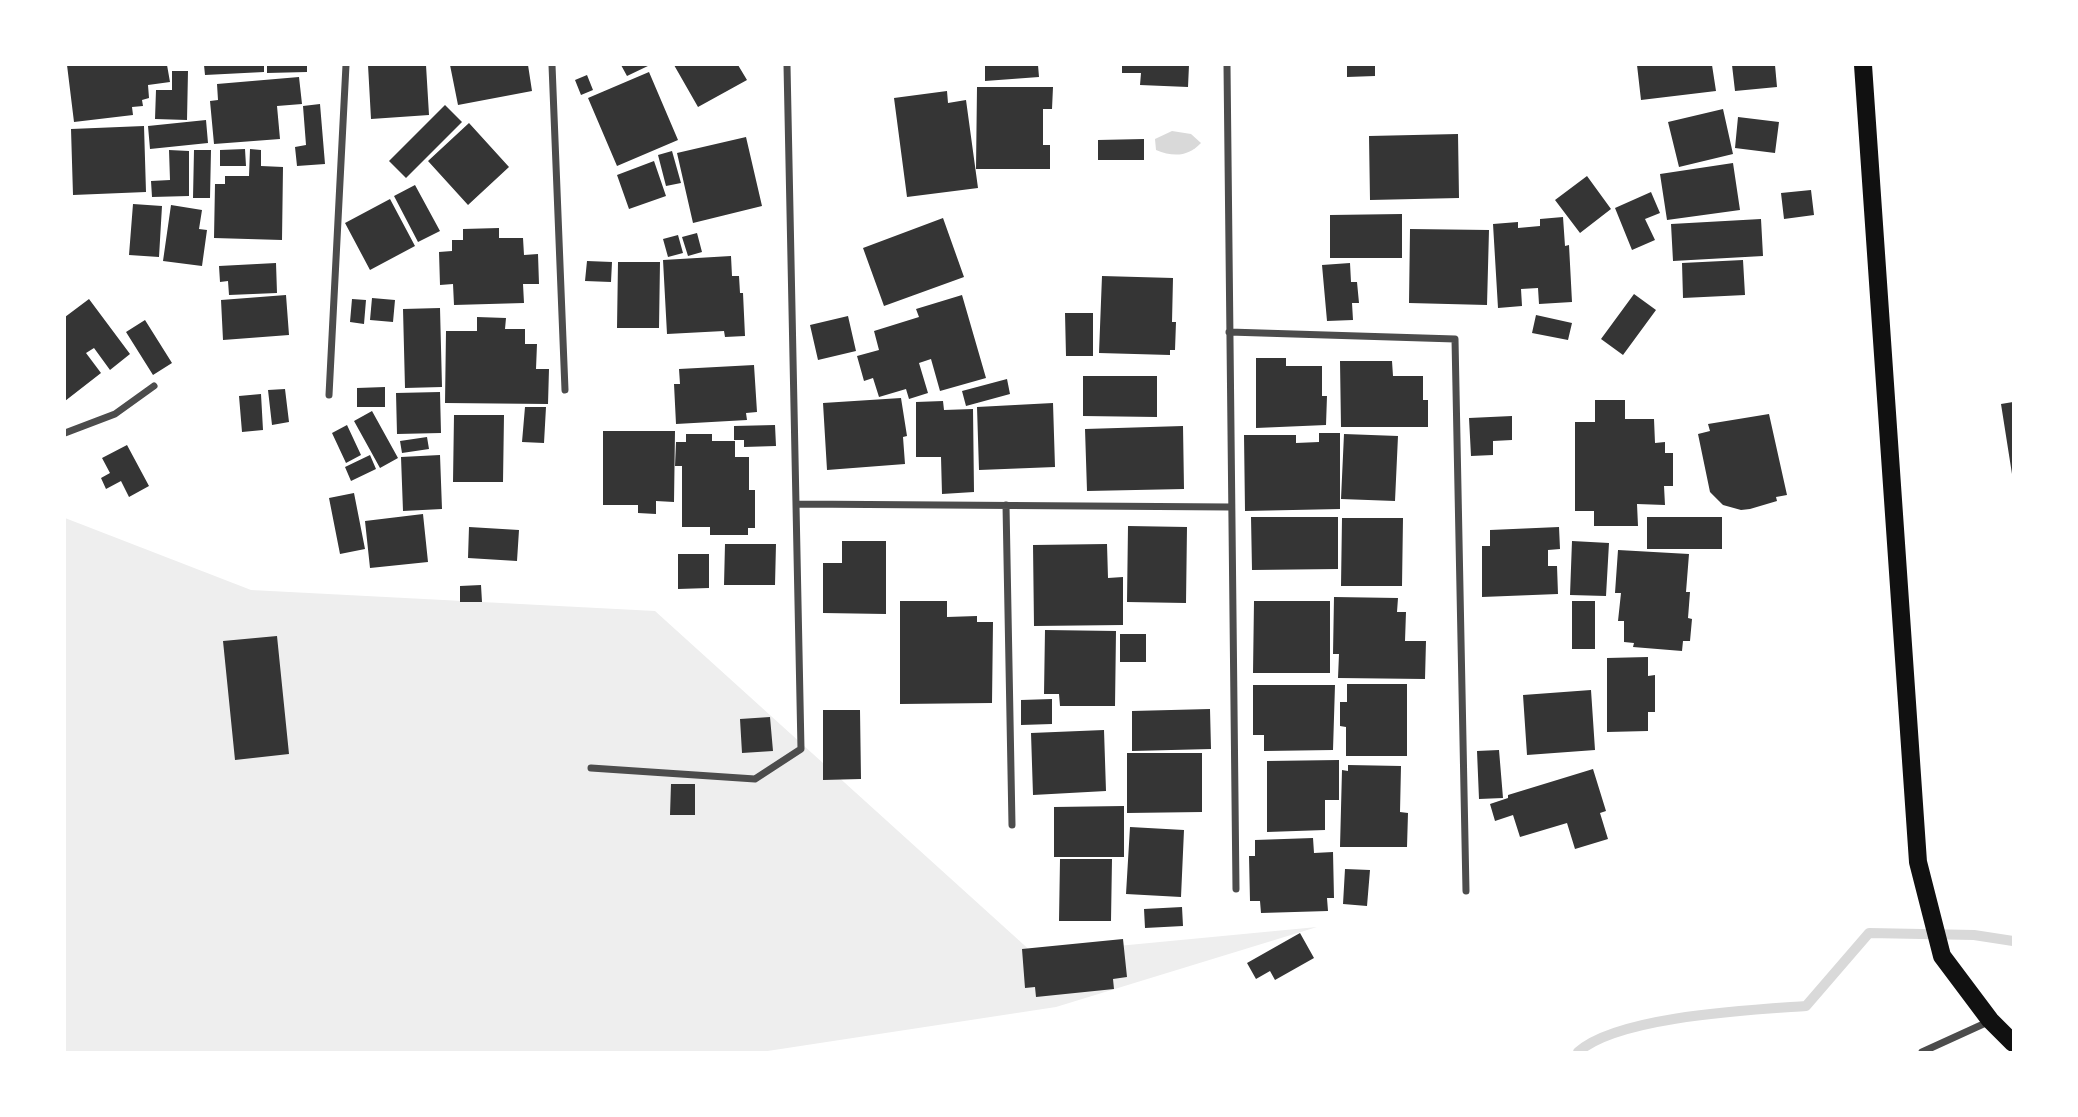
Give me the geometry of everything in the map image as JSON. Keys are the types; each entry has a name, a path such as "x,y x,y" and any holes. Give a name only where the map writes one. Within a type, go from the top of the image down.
{"main road":[{"path":"1863,65 1918,862 1942,956 1990,1020 2013,1043"}],"street":[{"path":"329,395 346,65"},
{"path":"552,65 565,390"},
{"path":"591,768 755,779 801,749 786,65"},
{"path":"1227,65 1236,889"},
{"path":"1229,332 1455,339 1466,891"},
{"path":"65,433 115,414 154,386"},
{"path":"796,504 1230,507"},
{"path":"1006,505 1012,825"},
{"path":"1922,1052 1990,1020"}],"shaded area":[{"path":"1172,131 1191,134 1201,143 1191,151 1180,154 1156,150 1155,139"},
{"path":"65,518 251,590 655,611 1034,954 1317,927 1056,1007 761,1052 65,1052"}],"building":[{"path":"67,65 167,65 170,82 148,85 149,98 142,100 143,106 132,107 133,115 74,122"},
{"path":"204,65 264,65 264,72 205,75"},
{"path":"267,65 307,65 307,72 267,73"},
{"path":"368,65 426,65 429,115 371,119"},
{"path":"450,65 528,65 532,91 458,105"},
{"path":"621,65 650,65 627,76"},
{"path":"674,65 738,65 747,80 698,107"},
{"path":"985,65 1038,65 1039,77 985,81"},
{"path":"1122,65 1189,65 1188,87 1140,85 1141,73 1122,73"},
{"path":"1347,65 1375,65 1375,76 1347,77"},
{"path":"1637,65 1712,65 1716,91 1641,100"},
{"path":"1732,65 1775,65 1777,87 1735,91"},
{"path":"172,71 188,71 187,120 155,119 156,90 172,90"},
{"path":"649,72 678,140 617,166 588,98"},
{"path":"587,75 593,90 581,95 575,80"},
{"path":"299,77 302,104 277,106 280,139 214,144 210,101 218,100 217,84"},
{"path":"977,87 1053,87 1052,109 1043,109 1043,145 1050,145 1050,169 976,169"},
{"path":"947,91 948,103 966,100 978,188 907,197 894,98"},
{"path":"320,104 325,164 297,166 295,147 306,145 303,106"},
{"path":"445,105 462,122 406,178 389,161"},
{"path":"1723,109 1733,154 1679,167 1668,122"},
{"path":"1738,117 1779,122 1775,153 1735,148"},
{"path":"206,120 208,143 150,149 148,126"},
{"path":"469,123 509,167 468,205 428,161"},
{"path":"144,126 146,192 73,195 71,129"},
{"path":"1458,134 1459,198 1370,200 1369,136"},
{"path":"746,137 762,206 693,223 677,153"},
{"path":"1144,139 1144,160 1098,160 1098,140"},
{"path":"245,149 246,166 220,166 220,150"},
{"path":"250,149 261,150 261,166 283,167 282,240 214,238 215,184 225,184 225,176 249,176"},
{"path":"169,150 189,151 189,196 152,197 151,181 170,180"},
{"path":"194,150 211,150 210,198 193,198"},
{"path":"672,151 681,183 666,186 658,155"},
{"path":"654,161 666,196 629,209 617,175"},
{"path":"1733,163 1740,210 1667,220 1660,174"},
{"path":"1587,176 1611,209 1580,233 1555,200"},
{"path":"415,185 440,231 418,242 394,196"},
{"path":"1811,190 1814,215 1784,219 1781,193"},
{"path":"1651,192 1660,213 1645,219 1655,240 1632,250 1615,208"},
{"path":"390,199 415,246 370,270 345,223"},
{"path":"133,204 162,206 159,257 129,255"},
{"path":"171,205 202,210 199,229 207,230 202,266 163,261"},
{"path":"1402,214 1402,258 1330,258 1330,215"},
{"path":"1563,217 1565,246 1569,245 1572,302 1539,304 1538,288 1521,289 1522,306 1498,308 1493,224 1518,222 1518,228 1540,226 1540,219"},
{"path":"943,218 964,277 884,306 863,248"},
{"path":"1761,219 1763,256 1673,261 1671,224"},
{"path":"499,228 499,238 523,238 524,255 538,254 539,284 523,284 524,303 454,305 453,284 440,285 439,252 452,251 452,240 463,240 463,229"},
{"path":"1410,229 1489,230 1487,305 1409,303"},
{"path":"697,233 702,252 688,256 682,237"},
{"path":"678,235 683,253 668,257 663,239"},
{"path":"731,256 732,276 739,276 740,293 743,293 745,336 725,337 724,331 667,334 663,260"},
{"path":"1743,260 1745,295 1683,298 1682,263"},
{"path":"587,261 612,262 611,282 585,281"},
{"path":"618,262 660,262 659,328 617,328"},
{"path":"276,263 277,293 229,295 228,281 220,282 219,266"},
{"path":"1350,263 1351,282 1357,282 1359,303 1352,303 1353,320 1327,321 1322,265"},
{"path":"1102,276 1173,278 1172,322 1176,322 1175,350 1170,350 1170,355 1099,353"},
{"path":"1634,294 1656,310 1623,355 1601,339"},
{"path":"286,295 289,335 223,340 221,300"},
{"path":"962,295 986,378 940,391 931,359 919,363 928,393 909,399 906,389 879,397 873,378 864,381 857,356 879,350 874,331 919,317 916,309"},
{"path":"372,298 395,300 393,322 370,320"},
{"path":"89,299 130,354 110,370 94,348 86,353 101,373 65,401 65,317"},
{"path":"352,299 366,300 364,324 350,322"},
{"path":"440,308 442,387 405,388 403,309"},
{"path":"1065,313 1093,313 1093,356 1066,356"},
{"path":"1536,315 1572,323 1568,340 1532,333"},
{"path":"848,316 856,351 818,360 810,325"},
{"path":"477,317 506,318 505,329 525,329 525,344 537,344 536,369 549,369 548,404 445,403 446,331 477,331"},
{"path":"145,320 172,363 153,375 126,332"},
{"path":"1256,358 1286,358 1286,366 1322,366 1322,396 1327,396 1326,425 1256,428"},
{"path":"1340,361 1392,361 1393,376 1423,376 1423,400 1428,400 1428,427 1341,427"},
{"path":"754,365 757,412 746,413 747,420 676,424 674,384 680,384 679,369"},
{"path":"1083,376 1157,376 1157,417 1083,416"},
{"path":"1007,379 1010,394 966,406 962,391"},
{"path":"385,387 385,407 357,407 357,388"},
{"path":"285,389 289,422 272,425 268,390"},
{"path":"440,392 441,433 397,434 396,393"},
{"path":"261,394 263,430 242,432 239,396"},
{"path":"901,398 907,436 903,437 905,464 827,470 823,403"},
{"path":"1595,400 1625,400 1625,419 1654,419 1655,443 1665,442 1665,453 1673,453 1673,486 1664,486 1665,505 1637,504 1638,526 1594,526 1594,511 1575,511 1575,422 1595,422"},
{"path":"943,401 944,410 973,409 974,492 942,494 941,457 916,457 916,402"},
{"path":"2013,402 2013,474 2012,474 2001,404"},
{"path":"1053,403 1055,467 979,470 977,407"},
{"path":"525,407 546,407 544,443 522,442"},
{"path":"372,411 398,458 380,468 354,421"},
{"path":"1769,414 1787,495 1750,509 1741,510 1723,505 1710,492 1698,434 1710,431 1708,424"},
{"path":"454,415 504,415 503,482 453,482"},
{"path":"1512,416 1512,440 1493,441 1493,455 1471,456 1469,418"},
{"path":"347,425 361,455 346,463 332,433"},
{"path":"775,425 776,446 744,447 744,440 734,440 734,426"},
{"path":"1183,426 1184,489 1087,491 1085,429"},
{"path":"603,431 675,431 674,502 656,501 656,514 638,513 638,505 603,505"},
{"path":"1319,433 1340,433 1340,509 1245,511 1244,435 1296,435 1296,443 1319,442"},
{"path":"686,434 712,434 712,441 735,441 735,457 749,457 749,490 755,490 755,528 748,528 748,535 710,535 710,527 682,527 682,466 675,466 676,442 686,442"},
{"path":"1344,434 1398,436 1395,501 1341,499"},
{"path":"427,437 429,449 402,453 400,441"},
{"path":"127,445 149,486 129,497 121,481 106,489 101,478 110,473 102,458"},
{"path":"370,455 376,469 351,481 345,467"},
{"path":"440,455 442,509 403,511 401,457"},
{"path":"354,493 365,549 340,554 329,498"},
{"path":"423,514 428,562 370,568 365,521"},
{"path":"1251,517 1338,517 1338,569 1252,570"},
{"path":"1647,517 1722,517 1722,549 1647,549"},
{"path":"1342,518 1403,518 1402,586 1341,586"},
{"path":"1128,526 1187,527 1186,603 1127,602"},
{"path":"469,527 519,530 517,561 468,558"},
{"path":"1559,527 1560,549 1548,550 1548,566 1557,566 1558,594 1482,597 1482,546 1490,546 1490,530"},
{"path":"842,541 886,541 886,614 823,613 823,563 842,563"},
{"path":"1572,541 1609,543 1606,596 1570,595"},
{"path":"725,544 776,544 775,585 724,585"},
{"path":"1107,544 1108,578 1123,577 1123,625 1034,626 1033,545"},
{"path":"1618,550 1689,554 1686,592 1690,592 1688,618 1692,619 1690,641 1683,641 1682,651 1633,647 1634,643 1624,642 1624,621 1618,621 1621,593 1615,593"},
{"path":"678,554 709,554 709,588 678,589"},
{"path":"481,585 482,602 460,602 460,586"},
{"path":"1334,597 1398,598 1397,612 1406,612 1405,641 1426,641 1425,679 1338,678 1339,654 1333,654"},
{"path":"900,601 947,601 947,617 977,616 977,622 993,622 992,703 900,704"},
{"path":"1254,601 1330,601 1330,673 1253,673"},
{"path":"1572,601 1595,601 1595,649 1572,649"},
{"path":"1045,630 1116,631 1115,706 1060,706 1059,694 1044,694"},
{"path":"1120,634 1146,634 1146,662 1120,662"},
{"path":"277,636 289,754 235,760 223,641"},
{"path":"1648,657 1648,676 1655,675 1655,712 1648,712 1648,731 1607,732 1607,658"},
{"path":"1347,684 1407,684 1407,756 1346,756 1346,727 1340,726 1340,702 1347,702"},
{"path":"1253,685 1335,685 1333,750 1264,751 1264,735 1253,735"},
{"path":"1591,690 1595,750 1527,755 1523,695"},
{"path":"1052,699 1052,724 1021,725 1021,700"},
{"path":"1210,709 1211,749 1132,751 1132,711"},
{"path":"823,710 860,710 861,779 823,780"},
{"path":"770,717 773,751 742,753 740,719"},
{"path":"1104,730 1106,791 1033,795 1031,733"},
{"path":"1499,750 1503,798 1479,799 1477,751"},
{"path":"1127,753 1202,753 1202,812 1127,813"},
{"path":"1339,760 1339,800 1325,800 1325,830 1267,832 1267,761"},
{"path":"1348,765 1401,766 1400,812 1408,813 1407,847 1340,847 1342,770 1348,771"},
{"path":"1593,769 1606,811 1600,813 1608,839 1575,849 1567,823 1520,837 1513,815 1495,821 1490,804 1508,798 1508,795"},
{"path":"671,784 695,784 695,815 670,815"},
{"path":"1124,806 1124,857 1054,857 1054,807"},
{"path":"1130,827 1184,830 1181,897 1126,894"},
{"path":"1313,838 1314,853 1333,852 1334,898 1327,898 1328,911 1261,913 1260,901 1250,901 1249,856 1255,856 1255,840"},
{"path":"1060,859 1112,859 1111,921 1059,921"},
{"path":"1345,869 1370,870 1367,906 1343,904"},
{"path":"1182,907 1183,926 1145,928 1144,909"},
{"path":"1300,933 1314,958 1275,980 1270,971 1256,979 1247,963"},
{"path":"1123,939 1127,977 1113,979 1114,989 1036,997 1035,987 1025,988 1022,949"}],"waterway":[{"path":"1578,1052 1597,1040 1653,1023 1720,1013 1806,1006 1869,933 1974,935 2013,941"}]}
